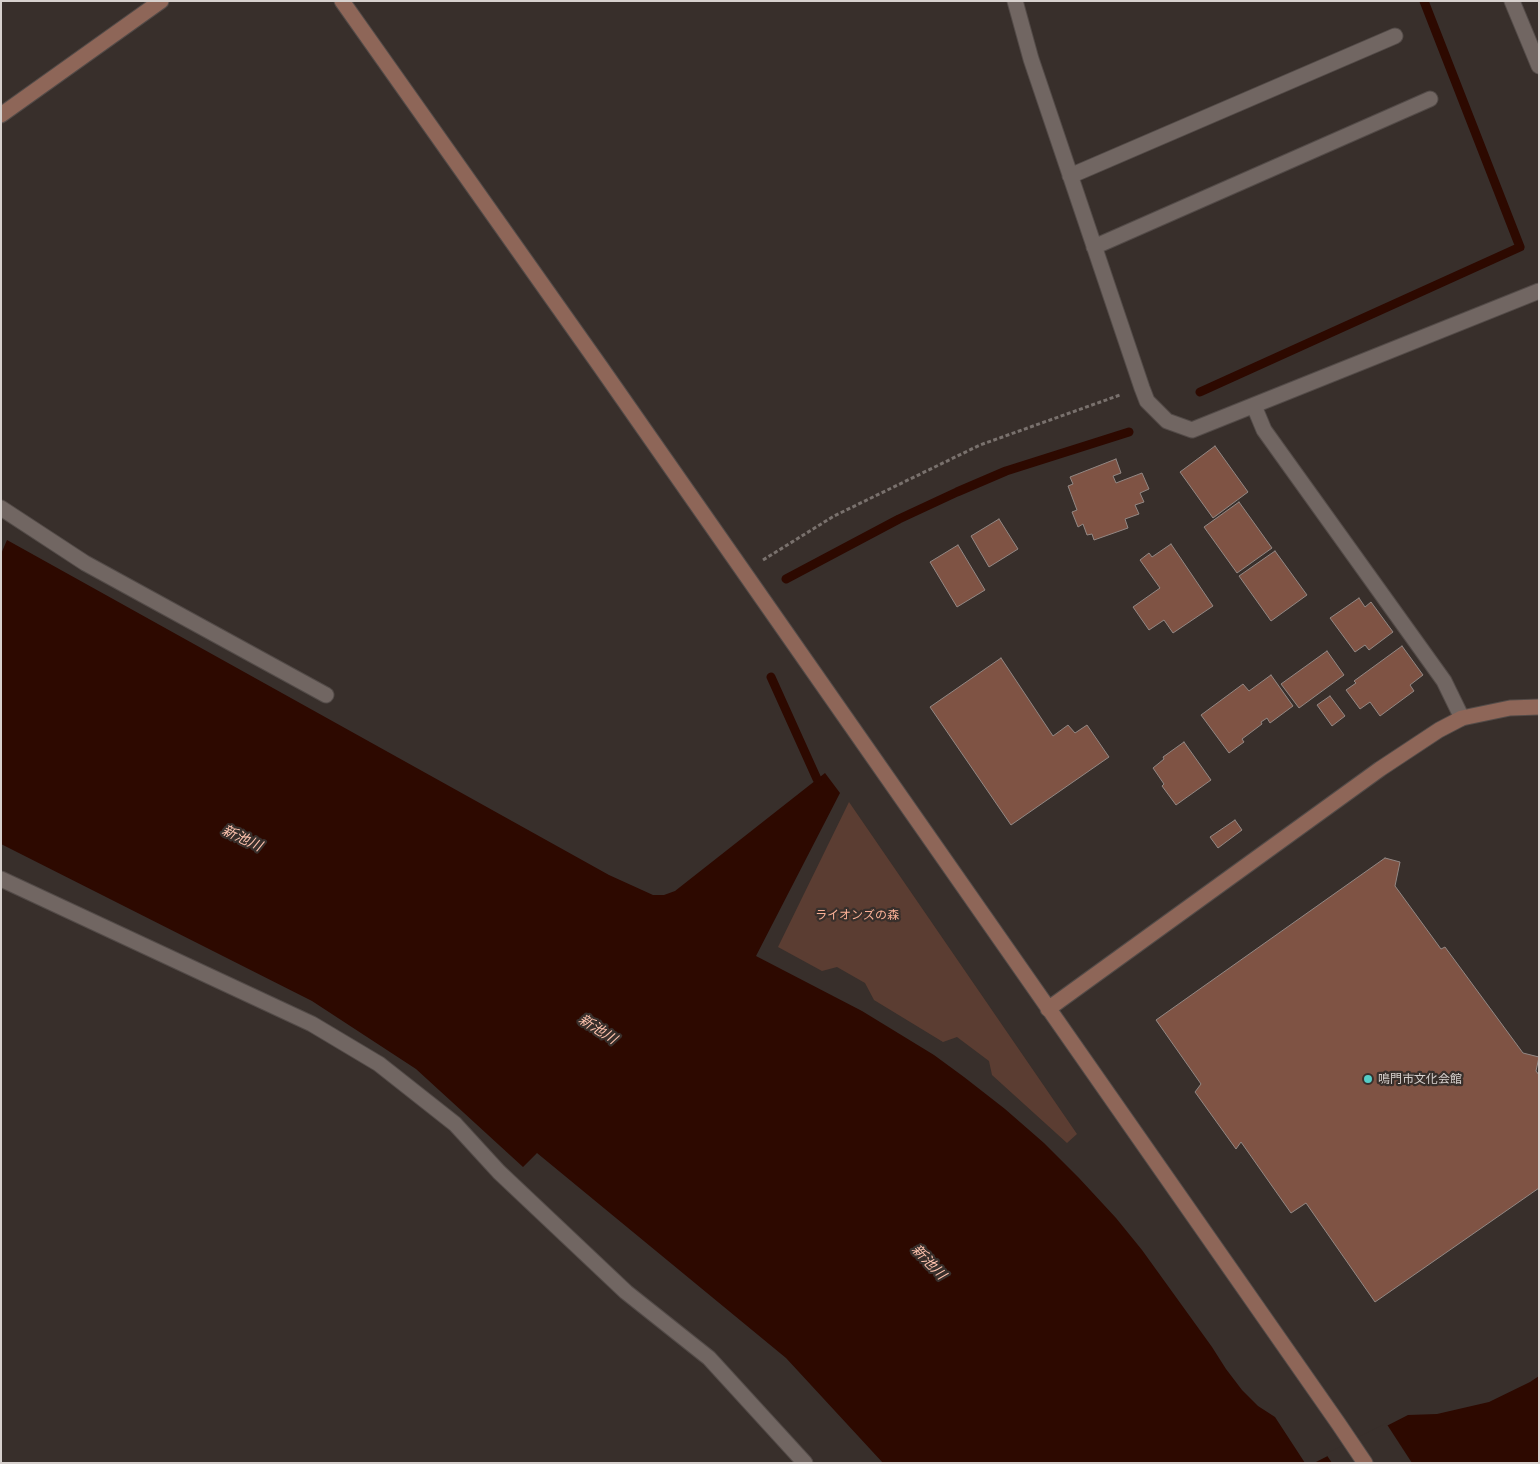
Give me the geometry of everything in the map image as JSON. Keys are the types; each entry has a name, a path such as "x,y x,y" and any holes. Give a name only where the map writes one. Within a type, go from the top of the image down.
{"street":[{"path":"1,115 161,1"},
{"path":"342,1 600,366 1365,1463"},
{"path":"1512,1 1539,66"},
{"path":"1016,2 1031,59 1146,401 1167,421 1192,430 1539,291"},
{"path":"1070,176 1395,36"},
{"path":"1094,247 1430,99"},
{"path":"1254,406 1264,430 1444,681 1462,718"},
{"path":"1,508 86,563 326,695"},
{"path":"1048,1008 1380,769 1439,730 1462,718 1510,708 1539,707"},
{"path":"1,879 312,1024 379,1064 455,1124 499,1172 626,1292 709,1358 805,1463"}],"path":[{"path":"763,560 834,516 980,444 1142,388"}],"green space":[{"name":"ライオンズの森","path":"849,802 1077,1134 1067,1143 992,1075 989,1061 957,1037 943,1042 874,1000 865,983 837,967 822,971 778,947"}],"water":[{"name":"新池川","path":"7,540 609,875 653,895 664,895 675,891 825,773 840,793 756,956 862,1011 934,1055 1005,1109 1044,1143 1116,1218 1142,1250 1242,1390 1258,1406 1275,1417 1305,1463 883,1463 786,1358 537,1153 523,1167 416,1069 312,1001 1,844 1,554"},
{"path":"1539,1376 1539,1463 1314,1463 1408,1415 1437,1414 1489,1402"}],"pier":[{"path":"1386,1423 1412,1463 1332,1463 1326,1454"}],"building":[{"path":"1215,446 1248,492 1213,518 1180,472"},
{"path":"1116,459 1121,473 1113,476 1116,483 1142,473 1149,489 1140,493 1144,502 1135,505 1139,514 1125,519 1128,528 1094,540 1092,534 1087,535 1083,524 1078,527 1072,512 1077,510 1068,486 1073,484 1070,477"},
{"path":"1239,502 1272,548 1237,573 1204,527"},
{"path":"999,519 1018,549 989,567 971,536"},
{"path":"1171,544 1213,606 1173,633 1164,620 1149,630 1133,607 1160,588 1140,560 1149,553 1152,557"},
{"path":"958,545 985,590 957,607 930,562"},
{"path":"1275,551 1307,595 1271,621 1239,576"},
{"path":"1359,598 1365,607 1371,602 1393,632 1369,650 1365,645 1355,652 1330,618"},
{"path":"1402,646 1423,675 1410,685 1414,691 1380,716 1370,702 1360,709 1346,690 1356,683 1354,681"},
{"path":"1327,651 1344,675 1299,708 1281,684"},
{"path":"1001,658 1053,736 1068,725 1075,733 1087,725 1109,757 1011,825 930,707"},
{"path":"1271,675 1293,706 1270,723 1267,718 1261,722 1262,724 1242,739 1244,742 1229,753 1201,715 1243,684 1249,691"},
{"path":"1330,696 1345,716 1332,726 1317,705"},
{"path":"1184,742 1211,780 1176,805 1162,786 1164,784 1153,768 1164,759 1163,757"},
{"path":"1235,820 1242,830 1218,848 1210,837"},
{"name":"鳴門市文化会館","path":"1385,858 1400,862 1395,886 1441,949 1445,947 1523,1053 1539,1057 1536,1071 1539,1075 1539,1188 1375,1302 1306,1203 1291,1213 1241,1142 1236,1149 1195,1092 1201,1084 1156,1020"}],"waterway":[{"path":"1200,392 1520,247 1424,1"},
{"path":"786,579 899,519 957,492 1006,471 1129,432"},
{"path":"771,677 817,779"}],"place":[{"name":"鳴門市文化会館","path":"1368,1079"}]}
